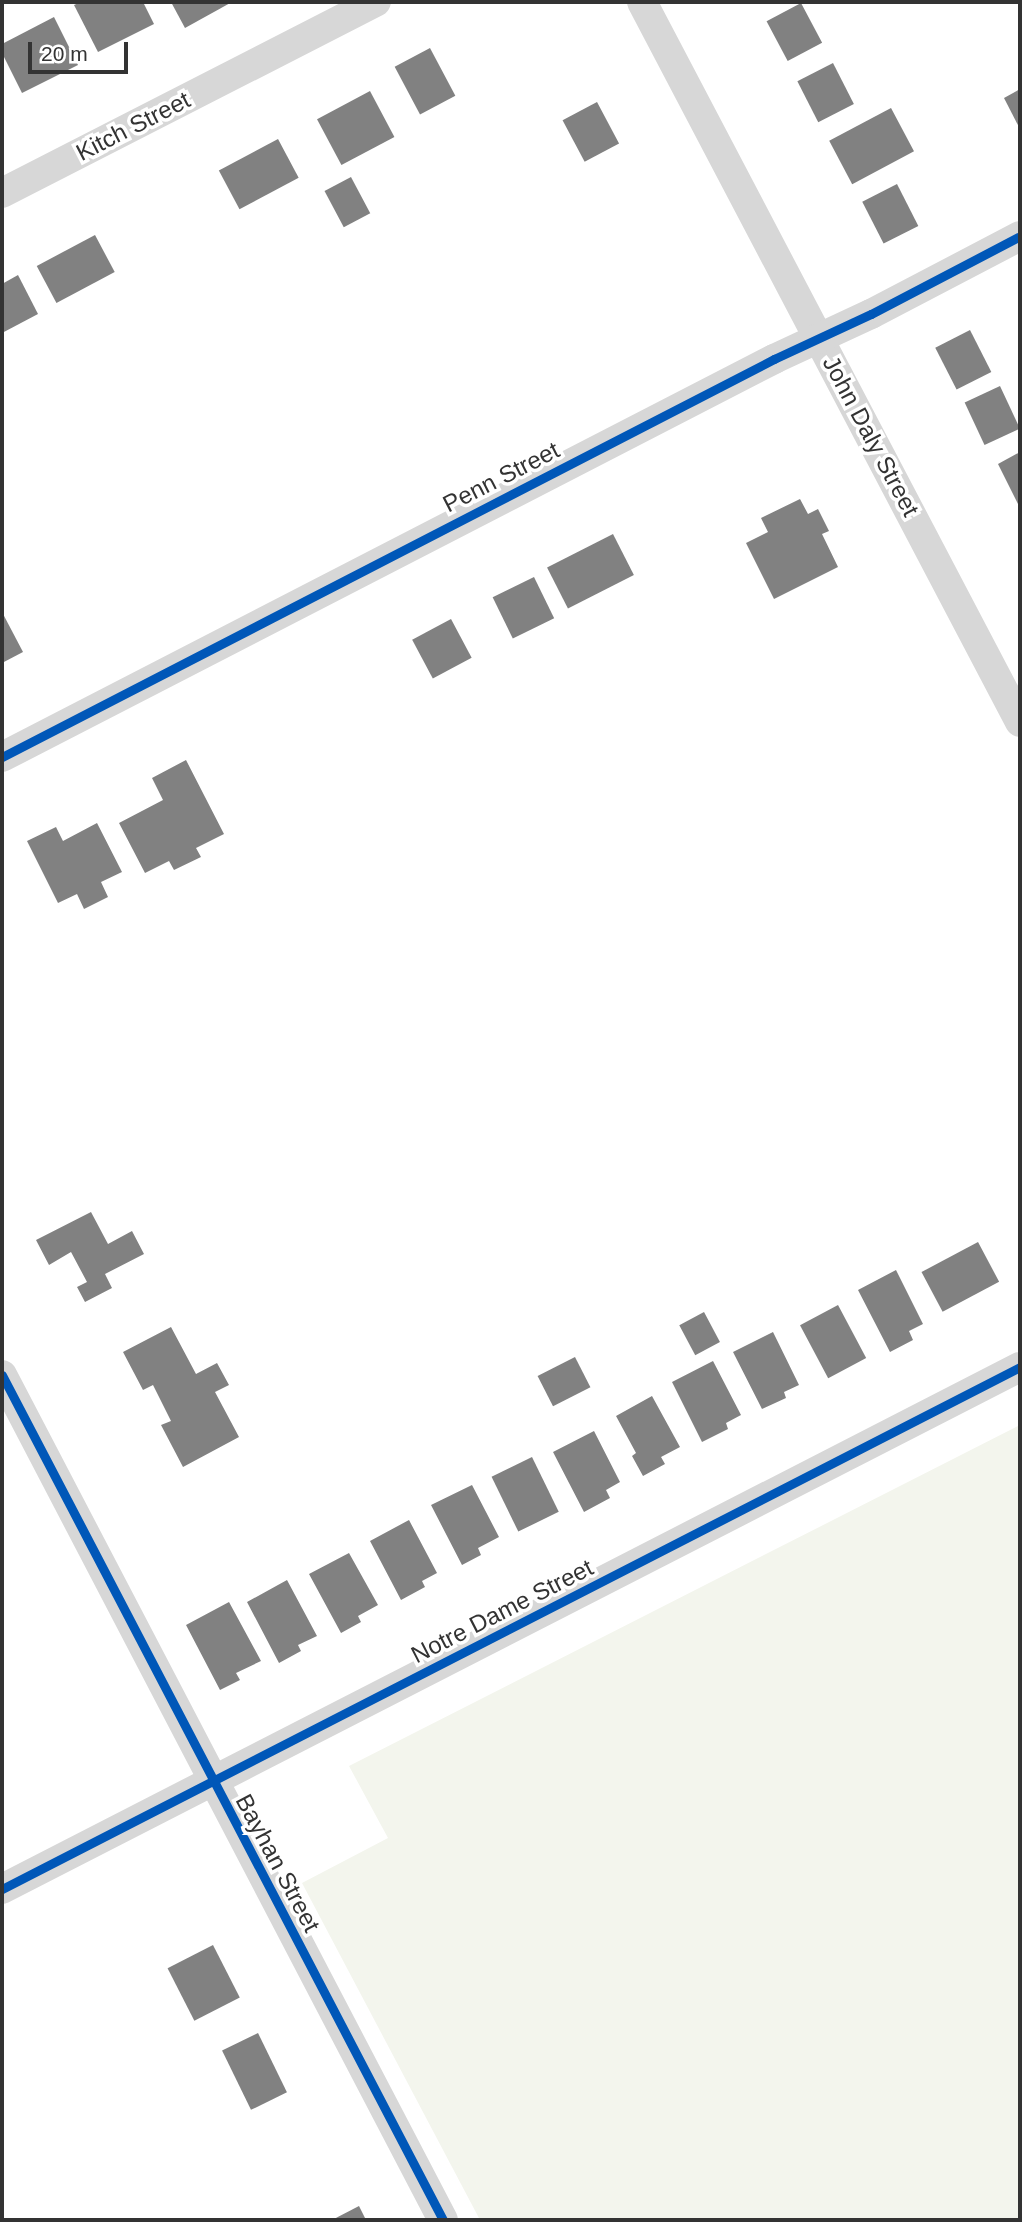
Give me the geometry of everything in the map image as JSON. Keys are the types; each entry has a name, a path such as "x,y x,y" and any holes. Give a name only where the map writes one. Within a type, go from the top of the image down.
{"street":[{"name":"Kitch Street","path":"2,193 376,2"},
{"name":"John Daly Street","path":"642,2 1020,722"},
{"name":"Penn Street","path":"2,757 818,336 871,314 1020,236"},
{"name":"Notre Dame Street","path":"2,1889 1020,1367"},
{"name":"Bayhan Street","path":"2,1375 443,2220"}],"shaded area":[{"path":"1020,1425 1020,2220 480,2220 302,1883 388,1838 349,1766"}],"building":[{"path":"81,2 143,2 154,24 98,52 74,5"},
{"path":"171,2 232,2 185,28"},
{"path":"801,3 822,43 788,61 767,21"},
{"path":"54,17 78,65 22,93 2,53 2,44"},
{"path":"430,48 455,96 420,114 395,67"},
{"path":"833,63 854,104 818,122 797,81"},
{"path":"1020,89 1020,129 1004,98"},
{"path":"370,91 394,137 341,165 317,119"},
{"path":"597,102 619,143 585,162 563,120"},
{"path":"891,108 914,151 852,184 829,141"},
{"path":"278,139 299,178 239,209 219,170"},
{"path":"351,177 370,213 344,227 325,191"},
{"path":"897,184 918,226 884,244 862,202"},
{"path":"95,235 115,272 56,303 37,266"},
{"path":"18,275 38,314 2,333 2,284"},
{"path":"970,330 991,372 957,390 935,348"},
{"path":"1000,386 1020,429 985,445 965,402"},
{"path":"1020,452 1020,508 998,464"},
{"path":"800,499 808,514 818,509 829,531 822,534 838,567 774,599 746,543 768,532 761,518"},
{"path":"613,534 634,575 568,609 547,568"},
{"path":"534,577 554,618 513,639 493,597"},
{"path":"2,612 23,652 2,663"},
{"path":"451,619 472,658 433,679 412,640"},
{"path":"186,760 224,834 196,848 201,857 174,870 169,861 145,873 119,823 163,800 152,778"},
{"path":"97,823 122,872 101,882 108,897 84,909 77,894 58,903 27,841 56,827 63,841"},
{"path":"91,1212 108,1244 132,1231 144,1254 105,1274 112,1288 85,1302 77,1287 87,1282 71,1252 49,1265 36,1240"},
{"path":"978,1242 999,1282 943,1312 921,1272"},
{"path":"896,1270 923,1324 909,1331 913,1340 890,1352 858,1290"},
{"path":"838,1305 866,1358 828,1378 800,1325"},
{"path":"704,1312 720,1342 695,1355 679,1325"},
{"path":"171,1327 196,1374 217,1363 229,1385 215,1392 239,1437 183,1467 161,1425 171,1421 153,1385 143,1390 123,1352"},
{"path":"773,1332 799,1385 784,1392 786,1398 762,1409 733,1352"},
{"path":"575,1357 590,1387 553,1406 538,1376"},
{"path":"713,1361 741,1415 726,1423 728,1429 702,1442 672,1382"},
{"path":"652,1396 680,1447 661,1457 665,1464 643,1476 632,1456 636,1453 616,1416"},
{"path":"594,1431 620,1482 606,1490 610,1498 584,1512 553,1452"},
{"path":"532,1457 559,1512 518,1532 492,1477"},
{"path":"472,1485 499,1537 478,1548 481,1555 462,1565 431,1505"},
{"path":"409,1520 437,1573 422,1581 425,1587 401,1600 370,1541"},
{"path":"349,1553 378,1605 358,1616 361,1622 341,1633 309,1574"},
{"path":"287,1580 317,1636 298,1645 301,1651 279,1663 247,1602"},
{"path":"229,1602 261,1661 236,1673 240,1680 220,1690 186,1625"},
{"path":"213,1945 240,1998 194,2021 168,1968"},
{"path":"258,2033 287,2092 251,2110 222,2051"},
{"path":"359,2206 366,2220 332,2220"}],"cycle path":[{"path":"2,757 774,359 871,314 1020,236"},
{"path":"2,1889 1020,1367"},
{"path":"2,1375 443,2220"}]}
